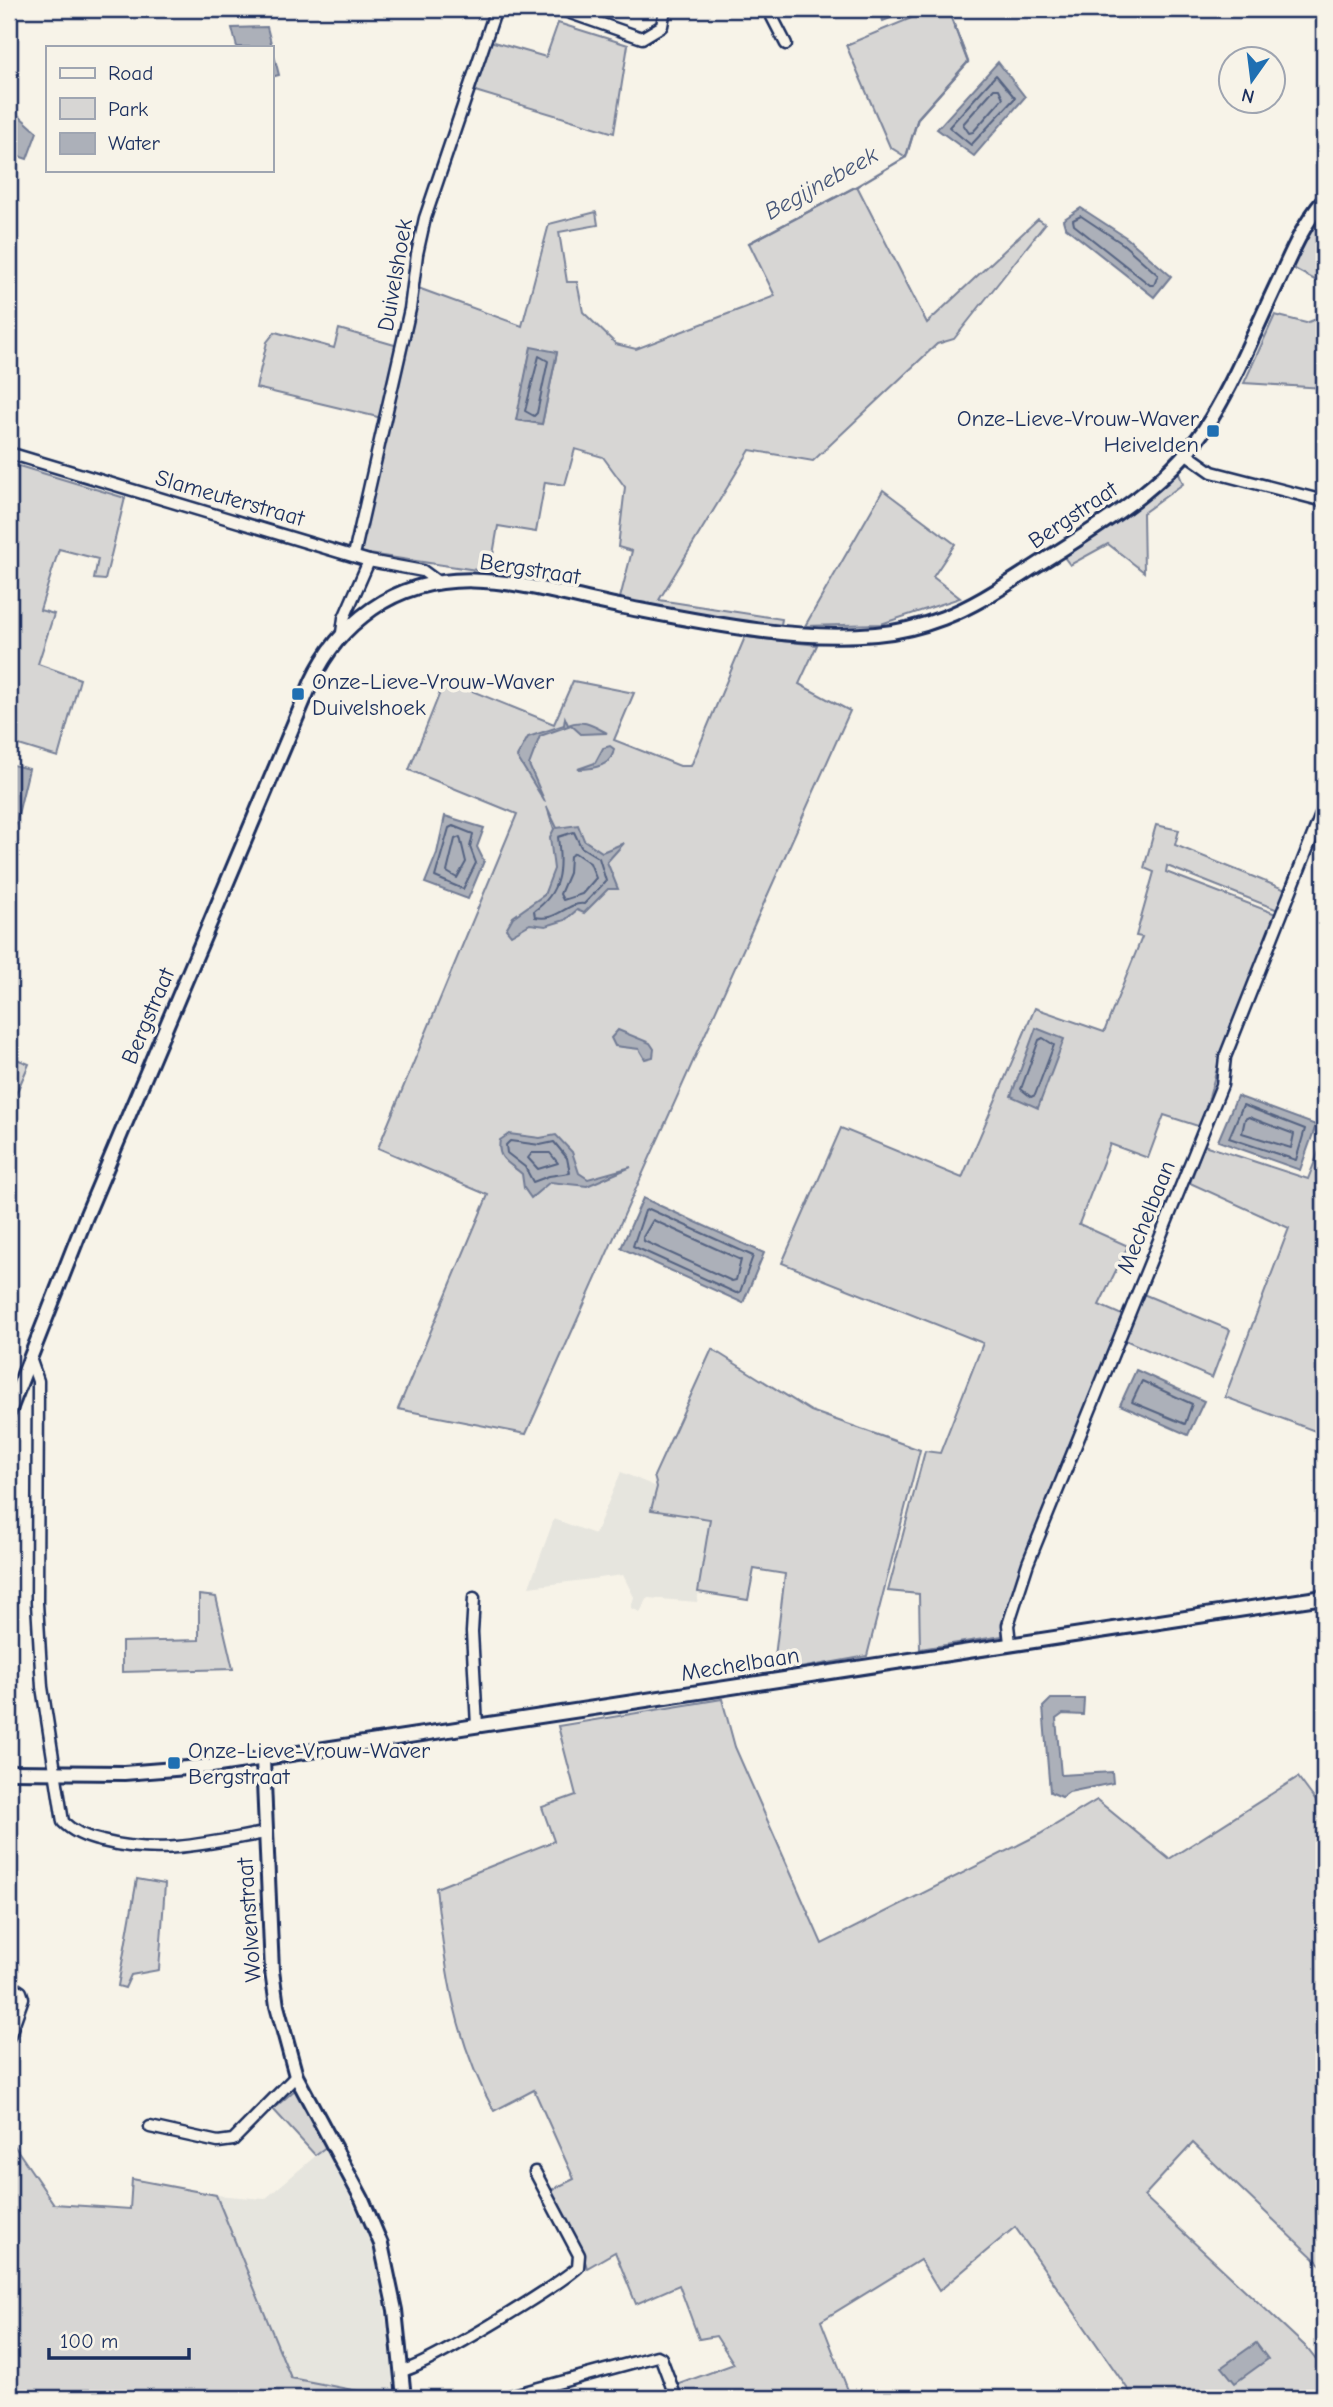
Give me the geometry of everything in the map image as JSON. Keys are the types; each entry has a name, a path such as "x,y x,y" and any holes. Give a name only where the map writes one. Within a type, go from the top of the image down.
{"street":[{"name":"Duivelshoek","path":"354,555 410,309 416,254 425,218 496,9"},
{"path":"559,9 642,38 662,26 665,9"},
{"path":"768,9 786,44"},
{"name":"Bergstraat","path":"9,1412 85,1219 312,681 322,660 342,634 394,596 438,582 500,582 623,607 777,631 846,636 893,632 946,617 983,600 1075,542 1152,487 1185,453 1211,420 1299,236 1324,200"},
{"name":"Slameuterstraat","path":"9,453 369,561 424,571 438,582"},
{"path":"1185,453 1212,472 1324,501"},
{"path":"342,634 344,618 369,561"},
{"name":"Mechelbaan","path":"1010,1643 1008,1625 1028,1563 1222,1085 1225,1057 1324,807"},
{"path":"30,1358 38,1394 38,1627 42,1687 63,1822 88,1838 135,1849 169,1850 265,1833"},
{"name":"Mechelbaan","path":"9,1772 55,1774 163,1771 263,1759 1324,1597"},
{"path":"474,1598 472,1632 475,1645 477,1726"},
{"name":"Wolvenstraat","path":"263,1759 274,1983 281,2025 296,2076 373,2222 390,2281 404,2398"},
{"path":"9,1984 21,1992 23,1998 9,2037"},
{"path":"150,2127 218,2141 233,2140 296,2076"},
{"path":"401,2371 415,2367 443,2351 578,2267 579,2255 535,2172"},
{"path":"502,2398 657,2356 661,2358 676,2398"}],"shaded area":[{"path":"621,1472 657,1487 652,1510 711,1519 697,1602 648,1598 640,1612 631,1608 634,1597 623,1575 529,1587 554,1519 595,1534"},
{"path":"326,2147 375,2250 391,2351 394,2398 360,2398 362,2392 291,2378 216,2195 265,2199"}],"green space":[{"path":"933,9 948,9 968,62 918,118 906,157 890,147 846,45"},
{"path":"558,23 628,45 614,133 475,91 490,41 546,57"},
{"path":"857,186 927,323 1038,219 1045,224 954,339 937,344 813,461 750,450 659,600 782,619 780,630 619,602 632,551 618,547 625,487 603,457 575,449 565,485 545,482 536,532 498,526 490,572 362,553 360,548 416,310 418,288 522,326 549,224 596,212 598,225 559,232 567,282 577,282 583,312 616,344 636,349 775,296 749,243","holes":["531,348 557,353 542,424 517,420"]},
{"path":"1318,218 1324,223 1324,285 1291,267"},
{"path":"1275,315 1306,323 1324,316 1324,388 1244,383"},
{"path":"339,329 398,346 382,418 256,388 267,342 275,332 334,348"},
{"path":"9,463 125,498 105,580 94,579 98,559 59,549 40,610 54,614 38,664 80,679 58,757 9,742"},
{"path":"1178,471 1183,484 1143,513 1144,572 1108,544 1070,565 1064,557"},
{"path":"883,490 955,544 933,577 960,598 881,624 805,626"},
{"path":"745,637 817,645 799,684 850,711 526,1434 398,1409 488,1195 378,1148 517,814 409,770 445,680 554,724 573,681 634,693 614,740 680,766 691,766"},
{"path":"1156,825 1179,830 1175,845 1286,890 1278,910 1167,866 1166,872 1276,914 1222,1050 1201,1127 1164,1115 1148,1158 1110,1144 1079,1224 1128,1246 1099,1305 1122,1315 1008,1604 1002,1636 920,1649 919,1594 888,1591 925,1451 940,1453 983,1343 782,1263 841,1128 962,1178 1035,1008 1104,1032 1142,937 1136,936 1154,872 1144,868"},
{"path":"9,1056 29,1064 9,1110"},
{"path":"1324,1138 1323,1434 1225,1397 1289,1228 1190,1183 1204,1145 1308,1179"},
{"path":"1143,1294 1230,1330 1212,1378 1125,1340"},
{"path":"712,1349 811,1411 920,1450 867,1656 773,1673 785,1574 754,1569 748,1600 698,1592 710,1519 651,1510 657,1487 654,1476"},
{"path":"199,1595 216,1597 233,1669 122,1672 122,1642 199,1640"},
{"path":"722,1699 735,1747 822,1944 1040,1834 1097,1800 1169,1859 1298,1777 1324,1812 1324,2268 1193,2143 1144,2196 1305,2346 1324,2370 1324,2398 1134,2398 1015,2227 939,2291 920,2260 821,2321 851,2398 682,2398 676,2385 734,2364 716,2336 699,2339 679,2285 636,2304 615,2252 587,2268 581,2248 572,2251 541,2195 574,2179 534,2090 494,2111 469,2057 453,2003 436,1888 554,1841 542,1807 576,1795 558,1726"},
{"path":"137,1879 165,1884 159,1970 131,1975 125,1988 118,1986"},
{"path":"296,2089 326,2147 315,2155 273,2109"},
{"path":"9,2138 54,2204 130,2209 132,2179 216,2195 291,2378 363,2392 360,2398 9,2398"}],"water":[{"path":"879,9 914,9 883,21"},
{"path":"267,27 272,46 237,46 232,28"},
{"path":"273,51 279,75 273,76"},
{"path":"998,62 1025,97 974,156 937,129"},
{"path":"9,107 37,132 27,159 9,153"},
{"path":"1081,208 1127,238 1171,276 1154,297 1065,227 1063,220"},
{"path":"531,347 557,352 542,424 516,420"},
{"path":"565,718 568,725 584,723 607,733 581,734 571,725 540,736 529,765 545,802 517,757 528,737 564,725"},
{"path":"610,746 614,749 606,763 578,769 595,763 603,748"},
{"path":"9,764 29,769 13,835 9,834"},
{"path":"547,807 557,828 578,825 584,840 602,852 624,843 607,862 618,889 608,889 584,913 577,910 565,920 546,926 530,924 511,935 506,929 513,917 544,895 554,869 550,837 554,829"},
{"path":"445,816 484,828 477,847 484,861 468,899 425,883 437,853"},
{"path":"1036,1028 1064,1039 1038,1108 1011,1096"},
{"path":"618,1030 650,1043 654,1049 653,1057 645,1059 639,1049 615,1046 611,1038"},
{"path":"1237,1096 1316,1125 1300,1170 1218,1141"},
{"path":"509,1134 540,1138 556,1135 572,1152 579,1173 588,1179 631,1167 587,1186 550,1182 531,1198 524,1188 522,1174 502,1157 500,1152 500,1140"},
{"path":"643,1198 764,1253 743,1303 621,1248"},
{"path":"1136,1370 1204,1401 1188,1435 1120,1405"},
{"path":"1051,1699 1084,1699 1083,1715 1063,1714 1056,1719 1061,1775 1112,1772 1113,1783 1069,1792 1062,1797 1050,1792 1043,1707"},
{"path":"1256,2343 1268,2359 1235,2383 1222,2367"}],"waterway":[{"name":"Begijnebeek","path":"749,243 906,157 918,118 968,62 948,9"}],"place":[{"name":"Onze-Lieve-Vrouw-Waver Heivelden","path":"1213,431"},
{"name":"Onze-Lieve-Vrouw-Waver Duivelshoek","path":"298,694"},
{"name":"Onze-Lieve-Vrouw-Waver Bergstraat","path":"174,1763"}]}
